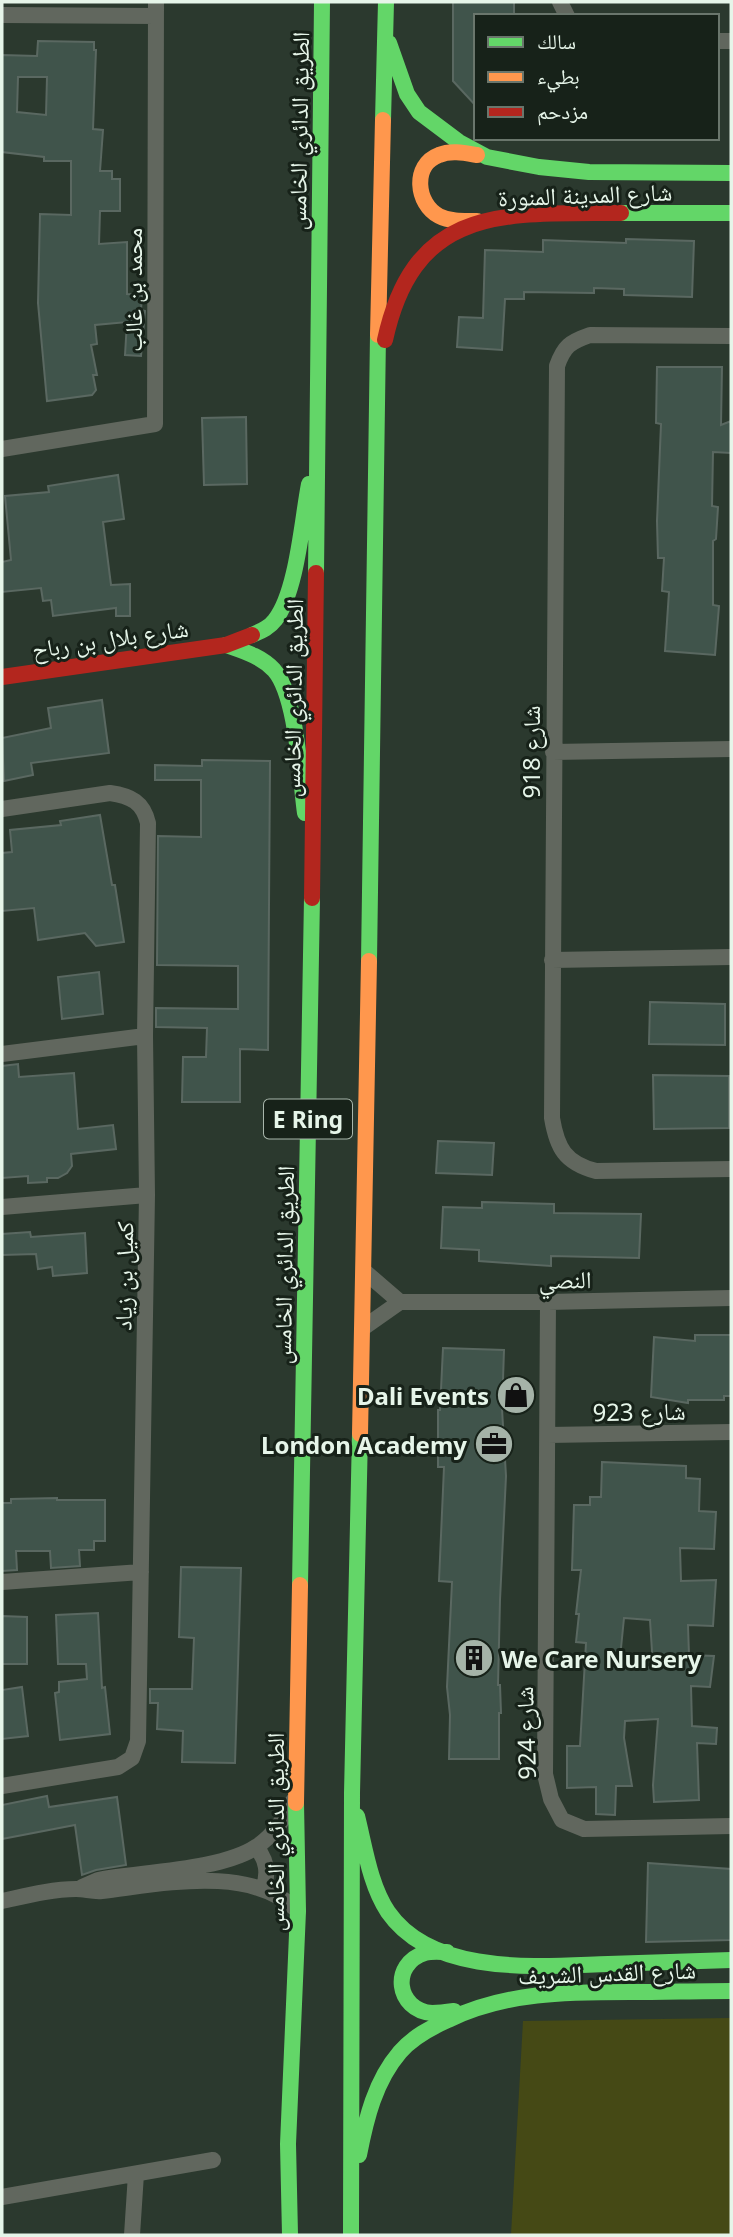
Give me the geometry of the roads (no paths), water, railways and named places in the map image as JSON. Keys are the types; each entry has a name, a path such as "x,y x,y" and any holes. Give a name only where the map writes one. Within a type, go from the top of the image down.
{"main road":[{"name":"الطريق الدائري الخامس","path":"290,2235 288,2144 298,1911 296,1796 313,867 322,2"},
{"name":"E Ring","path":"351,2235 352,1793 363,1328 377,384 386,2"},
{"name":"شارع المدينة المنورة","path":"384,27 397,70 407,94 419,112 459,142 487,157 539,167 589,172 731,173"},
{"path":"480,221 451,220 438,216 428,210 419,188 426,165 435,157 459,152 487,157"},
{"name":"شارع المدينة المنورة","path":"377,384 395,300 404,280 435,245 450,234 480,221 584,213 731,213"},
{"name":"شارع بلال بن رباح","path":"2,677 226,645 264,630 275,620 285,603 317,443"},
{"name":"شارع بلال بن رباح","path":"226,645 267,663 276,672 287,692 313,867"},
{"name":"شارع القدس الشريف","path":"352,1793 378,1889 389,1913 397,1923 422,1941 451,1953 494,1965 521,1967 731,1960"},
{"path":"451,1953 435,1951 417,1955 402,1970 401,1991 405,2001 423,2013 441,2014 468,2008"},
{"name":"شارع القدس الشريف","path":"352,2195 363,2132 382,2078 411,2041 468,2008 502,1999 538,1994 731,1990"}],"street":[{"path":"2,15 156,9"},
{"name":"محمد بن غالب","path":"2,449 155,424 156,9"},
{"name":"شارع 918","path":"731,336 590,335 573,341 562,352 556,366 552,960 552,1118 555,1135 565,1154 582,1167 596,1171 731,1169"},
{"path":"553,752 731,749"},
{"name":"كميل بن زياد","path":"2,809 110,793 137,801 145,810 148,823 145,1036 147,1195 138,1741 132,1758 118,1767 2,1786"},
{"path":"552,960 731,957"},
{"path":"2,1054 145,1036"},
{"path":"2,1207 147,1195"},
{"path":"363,1328 400,1302 364,1271"},
{"name":"النصي","path":"400,1302 731,1298"},
{"name":"شارع 924","path":"548,1302 545,1774 551,1799 562,1820 584,1829 731,1826"},
{"name":"شارع 923","path":"548,1435 731,1432"},
{"path":"2,1582 141,1572"},
{"path":"2,1901 76,1889 98,1880 229,1859 256,1847 278,1826 296,1796"},
{"path":"256,1847 267,1867 263,1889"},
{"path":"76,1889 100,1891 189,1881 229,1883 263,1889 282,1897 298,1911"},
{"path":"2,2197 213,2160"},
{"path":"132,2235 136,2174"}],"place":[{"name":"Dali Events","path":"516,1395"},
{"name":"London Academy","path":"494,1444"},
{"name":"We Care Nursery","path":"474,1658"}]}
